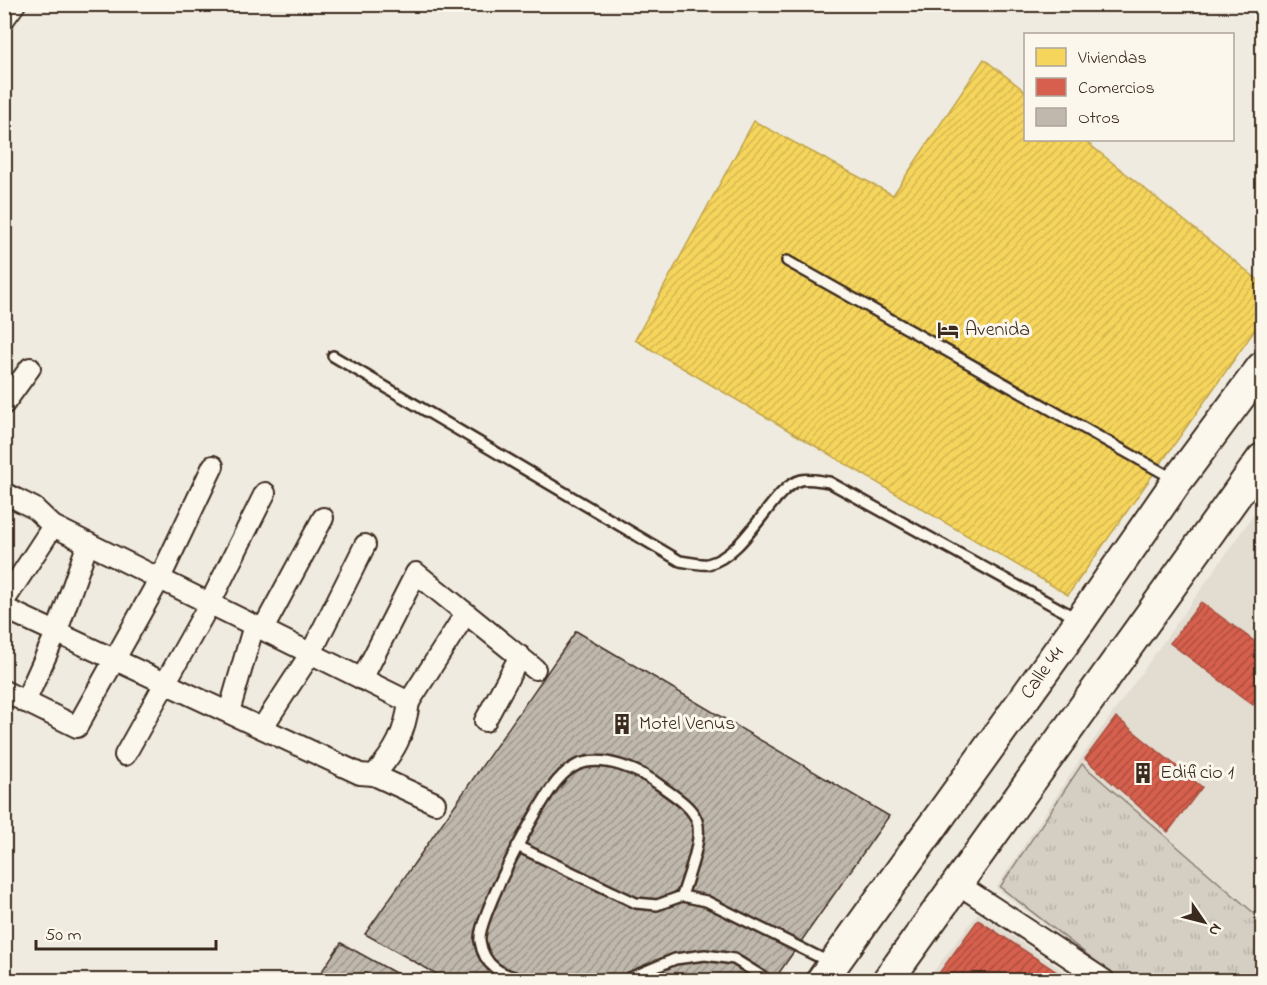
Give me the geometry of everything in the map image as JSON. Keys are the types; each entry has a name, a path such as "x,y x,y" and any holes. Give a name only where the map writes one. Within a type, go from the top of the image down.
{"main road":[{"name":"Calle 44","path":"828,972 1080,621 1177,481 1263,367"},
{"path":"888,981 1263,459"}],"street":[{"path":"4,19 15,4"},
{"path":"4,404 30,368"},
{"path":"4,691 77,727 160,578 213,466"},
{"path":"4,493 34,508 53,526 410,702"},
{"path":"125,755 210,603 265,493"},
{"path":"229,712 259,627 323,518"},
{"path":"4,601 53,526"},
{"path":"25,702 57,631 88,543"},
{"path":"262,728 310,653 365,545"},
{"path":"362,679 416,573 527,663 485,721"},
{"path":"4,608 360,774 374,775 435,803"},
{"path":"374,775 389,759 406,725 410,702 466,613"},
{"path":"958,884 1104,981"}],"lane":[{"path":"787,261 1177,481"},
{"path":"333,356 680,561 707,564 726,555 752,531 786,488 800,480 829,482 1080,621"},
{"path":"524,981 500,973 487,961 480,940 482,923 517,846 558,780 575,765 593,760 628,768 656,782 684,804 696,819 699,835 682,896"},
{"path":"517,846 636,903 657,905 682,896 706,901 828,972"},
{"path":"625,981 675,959 705,954 734,960 768,981"}],"shaded area":[{"path":"1262,503 1262,980 1116,980 996,888 1081,758"},
{"path":"978,913 1077,980 927,980"}],"green space":[{"path":"1082,764 1262,920 1262,980 1120,980 1000,887"}],"building: Viviendas":[{"name":"Avenida","path":"984,59 1024,90 1024,141 1085,141 1262,283 1262,320 1068,595 635,340 754,121 893,195"}],"building: Comercios":[{"path":"1201,602 1262,647 1262,693 1253,705 1170,643"},
{"name":"Edificio 1","path":"1116,717 1202,787 1168,832 1085,759"},
{"path":"978,920 1069,980 934,980"}],"building: Otros":[{"name":"Motel Venus","path":"576,631 889,816 774,980 447,980 365,934"},
{"path":"341,943 408,980 316,980"}],"place":[{"name":"Avenida","path":"948,330"},
{"name":"Motel Venus","path":"622,724"},
{"name":"Edificio 1","path":"1143,773"}]}
